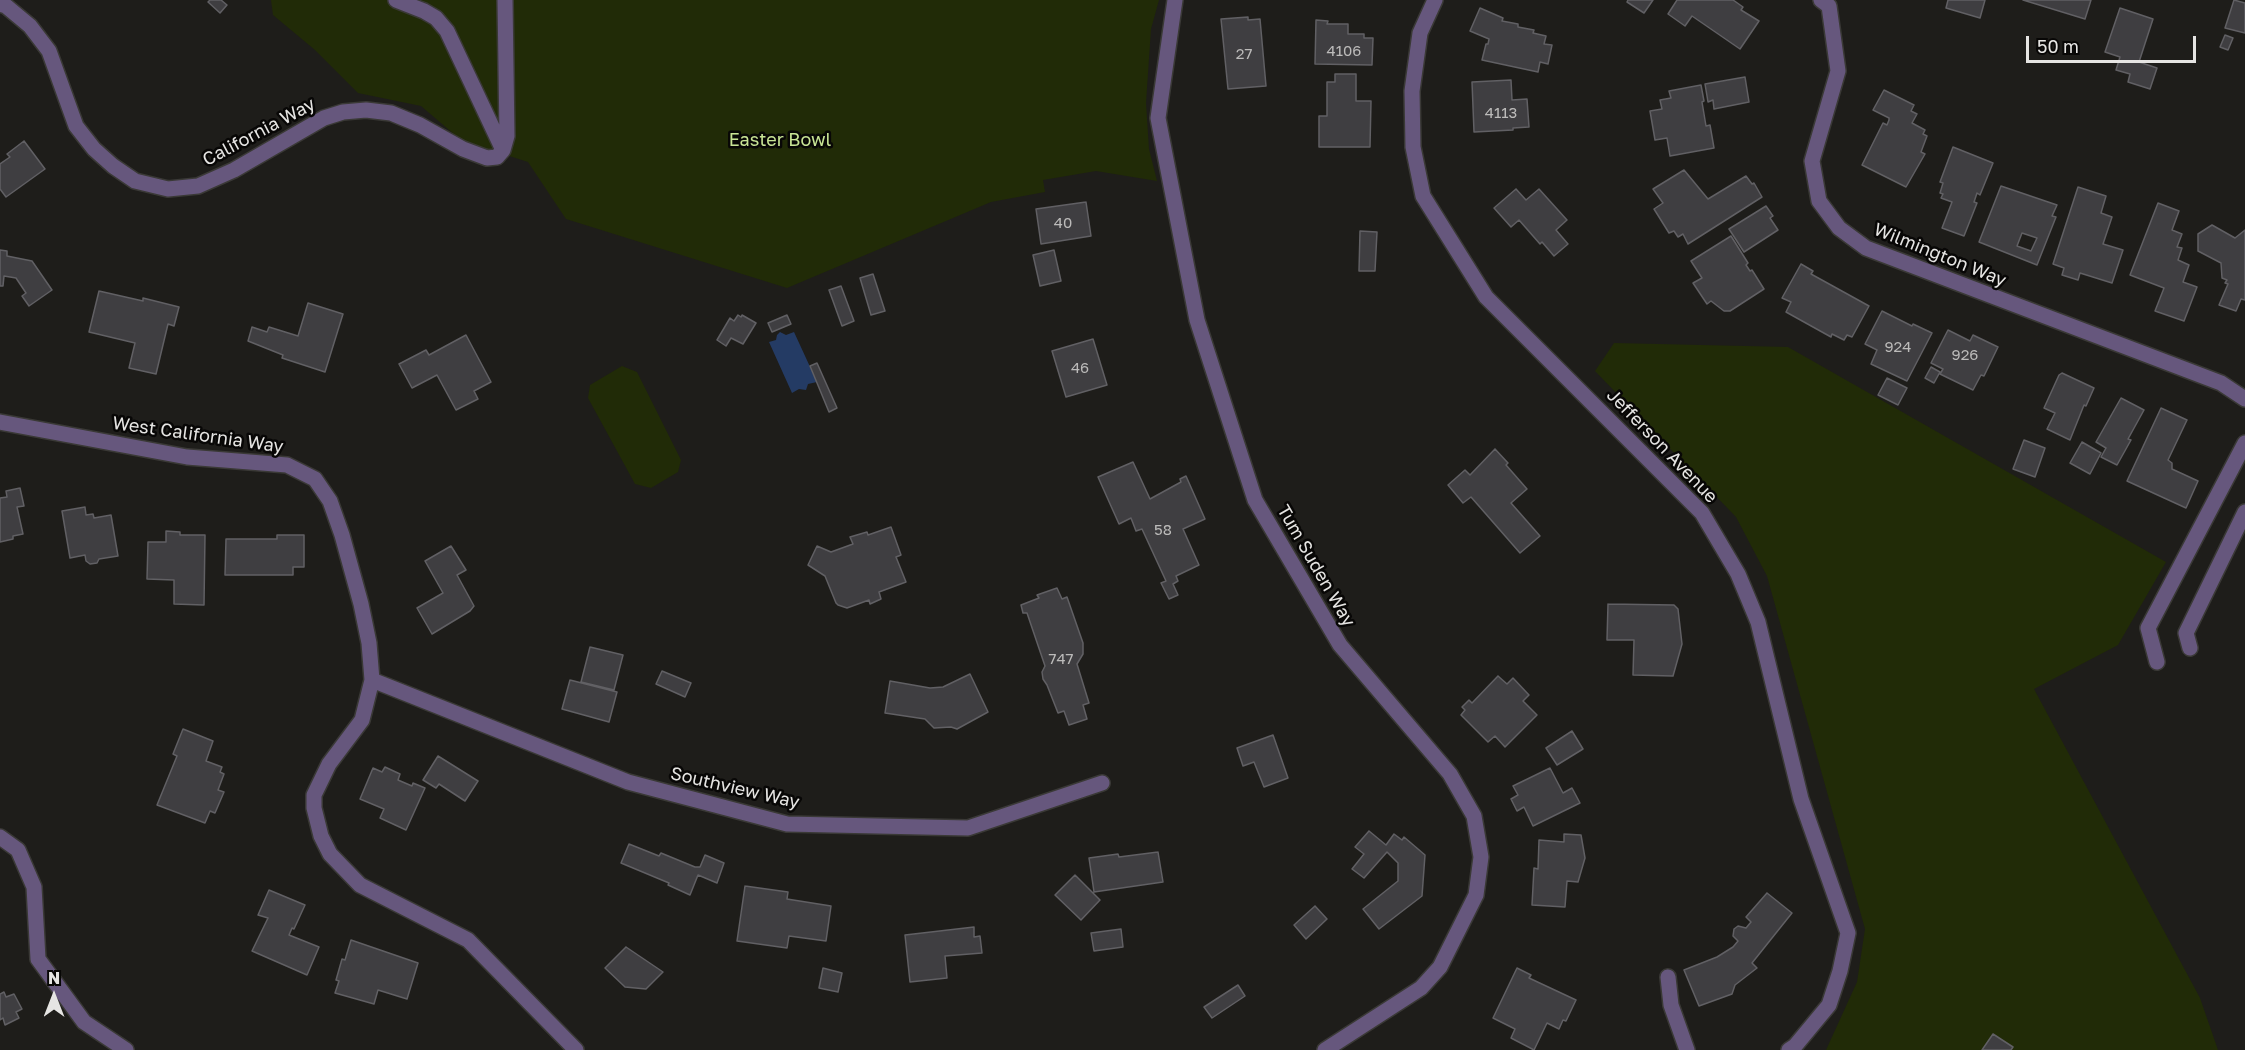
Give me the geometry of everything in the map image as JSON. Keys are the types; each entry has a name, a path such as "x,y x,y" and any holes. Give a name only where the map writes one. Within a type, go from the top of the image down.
{"street":[{"path":"396,0 436,18 447,32 503,150"},
{"path":"503,150 508,121 506,0"},
{"name":"Tum Suden Way","path":"1175,0 1158,118 1197,320 1255,500 1340,645 1450,774 1474,816 1481,857 1476,895 1440,967 1421,988 1324,1050"},
{"name":"Jefferson Avenue","path":"1435,0 1420,33 1412,91 1413,147 1423,196 1486,297 1702,513 1738,574 1758,622 1801,799 1848,933 1840,971 1829,1005 1796,1046 1789,1050"},
{"name":"Wilmington Way","path":"1828,2 1838,71 1812,161 1819,201 1839,228 1866,248 2221,383 2245,399"},
{"name":"California Way","path":"0,4 6,6 30,26 49,51 76,126 94,149 135,181 168,189 198,186 234,170 324,118 343,112 366,110 391,113 420,125 463,149 488,158 497,156 503,150"},
{"name":"West California Way","path":"0,422 187,457 287,465 315,479 330,501 355,581 369,643 372,680 362,720 329,764 314,795 314,808 321,836 330,854 360,885 468,940 576,1050"},
{"path":"2157,662 2148,628 2245,443"},
{"path":"2190,648 2186,633 2245,512"},
{"name":"Southview Way","path":"372,680 628,782 787,824 968,828 1102,783"},
{"path":"0,837 18,850 34,887 38,959 84,1022 126,1050"},
{"path":"1668,977 1671,1005 1687,1050"}],"green space":[{"name":"Easter Bowl","path":"271,0 1159,0 1151,29 1146,103 1149,149 1157,181 1096,171 1043,180 1045,192 991,202 787,288 566,219 528,162 462,141 421,106 358,93 315,50 273,15"},
{"path":"1614,343 1788,347 2166,562 2118,645 2034,689 2200,998 2218,1050 1826,1050 1857,982 1865,929 1767,576 1736,517 1595,371"},
{"path":"622,366 637,372 681,460 678,472 651,488 635,484 588,398 590,385"}],"water":[{"path":"780,332 786,335 794,332 817,382 808,384 806,390 799,389 792,393 769,342 776,340"}],"building":[{"path":"221,0 227,5 220,13 208,2"},
{"path":"1628,0 1653,0 1644,13 1627,2"},
{"path":"1677,0 1733,0 1743,7 1741,10 1759,21 1740,49 1692,16 1685,26 1668,14"},
{"path":"1948,0 1985,0 1980,18 1946,8"},
{"path":"2023,0 2091,0 2085,19"},
{"path":"2234,0 2245,3 2245,33 2225,28"},
{"path":"1480,8 1503,18 1502,21 1518,24 1518,27 1534,30 1533,33 1546,36 1544,44 1552,45 1548,64 1540,62 1538,72 1482,60 1489,39 1470,31"},
{"path":"2120,8 2153,19 2139,62 2157,68 2150,89 2128,82 2130,74 2116,70 2120,57 2105,52"},
{"path":"1248,17 1248,20 1260,19 1266,86 1228,89 1221,19"},
{"path":"1316,20 1328,21 1327,24 1348,24 1348,34 1364,34 1364,38 1373,38 1372,65 1315,64"},
{"path":"2225,35 2233,38 2228,50 2220,47"},
{"path":"1335,74 1356,74 1356,101 1371,101 1370,147 1319,147 1319,116 1327,116 1327,82 1335,82"},
{"path":"1745,77 1749,102 1714,109 1713,100 1708,102 1705,84"},
{"path":"1511,80 1512,100 1527,99 1529,127 1474,132 1472,82"},
{"path":"1701,85 1706,126 1710,125 1714,148 1670,156 1667,138 1655,140 1650,111 1662,109 1660,100 1671,98 1669,91"},
{"path":"1884,90 1914,105 1911,111 1917,114 1912,123 1925,130 1923,134 1927,136 1921,152 1925,154 1906,187 1862,165 1883,123 1887,125 1889,120 1873,110"},
{"path":"24,141 45,169 6,197 0,189 0,164 10,157 7,154"},
{"path":"1953,147 1993,163 1980,195 1977,193 1974,202 1977,203 1964,236 1942,228 1952,202 1941,198 1943,183 1940,182"},
{"path":"1684,170 1708,199 1746,176 1752,184 1754,183 1762,197 1688,244 1683,234 1678,237 1674,231 1669,233 1654,209 1663,203 1653,189"},
{"path":"2001,186 2057,205 2052,216 2056,217 2037,265 1979,242","holes":["2022,233 2037,238 2031,251 2017,246"]},
{"path":"2078,187 2106,196 2101,213 2112,217 2103,244 2123,250 2112,283 2080,273 2078,280 2062,275 2064,268 2053,264"},
{"path":"1516,189 1526,200 1539,189 1567,220 1556,230 1568,244 1554,256 1519,220 1511,227 1494,208"},
{"path":"1086,202 1091,236 1041,244 1036,209"},
{"path":"2158,203 2179,211 2172,230 2182,234 2177,247 2182,248 2178,260 2189,265 2183,282 2197,287 2184,321 2155,311 2164,288 2130,275"},
{"path":"1766,206 1778,230 1744,252 1729,229"},
{"path":"2212,225 2235,238 2245,230 2245,300 2241,299 2236,311 2219,305 2228,284 2225,283 2227,280 2222,278 2221,263 2198,251 2198,234"},
{"path":"1360,231 1377,232 1375,271 1359,271"},
{"path":"1731,236 1748,263 1746,265 1764,289 1730,311 1724,311 1711,301 1707,304 1693,283 1702,278 1691,261"},
{"path":"0,250 7,251 7,256 32,261 52,290 29,306 22,296 26,293 16,278 4,276 3,286 0,286"},
{"path":"1054,250 1061,281 1040,286 1033,255"},
{"path":"1801,264 1813,271 1811,274 1869,306 1852,337 1847,335 1844,340 1832,334 1831,337 1786,312 1791,302 1782,298"},
{"path":"873,274 885,311 871,315 860,278"},
{"path":"841,286 854,321 842,326 829,290"},
{"path":"99,291 179,307 174,326 168,324 156,374 129,368 135,343 89,332"},
{"path":"308,303 343,314 325,372 282,358 283,355 248,341 252,327 267,332 269,327 298,336"},
{"path":"1882,311 1932,333 1907,381 1871,364 1877,350 1865,344"},
{"path":"738,315 756,323 743,344 731,338 726,346 717,340 730,318 734,321"},
{"path":"787,315 791,324 772,332 768,323"},
{"path":"1948,330 1970,341 1973,335 1998,347 1984,376 1981,375 1973,390 1940,374 1943,369 1931,363"},
{"path":"466,335 491,382 474,391 478,399 456,410 437,375 412,388 399,364 426,350 429,355"},
{"path":"1093,339 1107,385 1066,397 1052,351"},
{"path":"817,363 837,408 829,412 810,366"},
{"path":"1931,367 1940,372 1934,383 1925,378"},
{"path":"2062,373 2094,388 2086,406 2084,405 2070,440 2047,429 2055,413 2044,408"},
{"path":"1887,378 1907,388 1898,405 1878,395"},
{"path":"2121,398 2144,410 2117,465 2101,457 2106,448 2096,442"},
{"path":"2161,408 2187,420 2168,460 2172,463 2172,469 2198,481 2186,508 2127,481"},
{"path":"2024,440 2045,448 2035,477 2013,469"},
{"path":"2082,442 2101,453 2090,474 2070,463"},
{"path":"1495,449 1527,489 1511,503 1540,536 1520,553 1471,497 1463,503 1448,485 1465,470 1470,475"},
{"path":"1133,462 1150,499 1181,482 1180,479 1186,476 1205,519 1183,529 1199,565 1176,576 1178,581 1173,584 1178,595 1169,599 1161,583 1166,581 1142,529 1136,531 1131,518 1119,524 1098,477"},
{"path":"20,488 24,506 17,507 23,534 0,542 0,498 7,497 6,491"},
{"path":"85,507 86,515 93,514 94,518 111,515 118,556 99,559 97,563 90,564 86,561 85,555 70,558 62,511"},
{"path":"891,527 901,555 896,557 906,582 879,592 881,599 870,604 869,600 847,608 838,605 825,576 808,565 817,546 831,552 853,544 850,537 867,532 868,535"},
{"path":"166,531 180,532 180,535 205,535 204,605 174,604 174,580 147,579 148,542 166,542"},
{"path":"277,535 304,535 304,567 293,567 293,575 225,575 226,539 277,539"},
{"path":"451,546 466,570 457,575 474,606 470,611 432,634 417,608 443,593 425,561"},
{"path":"1057,588 1062,599 1067,597 1083,643 1083,654 1077,664 1089,703 1083,705 1087,719 1069,725 1064,711 1058,713 1043,679 1042,672 1045,666 1027,613 1023,613 1021,605 1039,598 1037,595"},
{"path":"1608,604 1674,605 1678,609 1682,644 1673,676 1633,675 1634,640 1607,640"},
{"path":"590,647 623,655 614,690 581,682"},
{"path":"662,671 691,683 685,697 656,684"},
{"path":"970,674 988,712 957,729 934,728 925,719 885,713 890,681 930,688 943,687"},
{"path":"1498,676 1507,684 1513,678 1529,695 1523,701 1537,715 1505,747 1495,736 1488,742 1461,715 1465,710 1462,707 1469,700 1472,703"},
{"path":"570,680 617,692 609,722 562,709"},
{"path":"183,729 213,741 206,761 222,767 220,772 224,774 218,790 224,792 215,813 210,811 205,823 157,805 177,756 173,754"},
{"path":"1572,731 1583,749 1557,765 1546,748"},
{"path":"1273,735 1288,778 1264,787 1254,762 1243,766 1237,748"},
{"path":"438,756 478,781 465,801 439,784 436,788 423,780"},
{"path":"385,767 400,774 398,780 425,788 406,830 380,818 384,809 360,799 373,768 382,772"},
{"path":"1550,768 1563,793 1572,788 1580,803 1533,826 1524,807 1517,811 1511,799 1518,795 1513,786"},
{"path":"1369,831 1386,845 1394,834 1402,840 1404,837 1425,855 1422,896 1379,929 1363,909 1398,881 1398,863 1387,852 1364,878 1352,869 1364,854 1355,847"},
{"path":"1564,834 1581,835 1585,858 1578,882 1567,881 1565,907 1532,905 1534,868 1538,869 1539,840 1564,842"},
{"path":"629,844 659,856 661,853 695,867 700,867 705,855 724,863 717,883 698,875 690,895 668,885 669,883 621,863"},
{"path":"1158,852 1163,882 1094,892 1089,858"},
{"path":"1075,875 1100,900 1081,920 1055,895"},
{"path":"745,886 788,892 787,899 831,906 826,941 789,936 787,948 737,941"},
{"path":"269,890 305,905 289,935 319,947 307,975 252,951 268,918 258,915"},
{"path":"1767,893 1792,913 1752,963 1757,968 1735,985 1732,994 1699,1006 1684,970 1717,957 1733,947 1738,941 1733,936 1734,929 1738,926 1746,928 1751,922 1746,917"},
{"path":"1315,906 1327,919 1306,939 1294,925"},
{"path":"974,927 974,937 980,936 982,953 945,956 947,978 910,982 905,935"},
{"path":"1121,929 1123,947 1094,951 1091,933"},
{"path":"351,940 418,963 407,999 378,990 374,1004 335,993 342,959 345,960"},
{"path":"626,947 663,972 646,989 625,987 605,968"},
{"path":"823,968 842,973 838,992 819,988"},
{"path":"1517,968 1531,975 1529,978 1576,1000 1566,1021 1563,1020 1559,1029 1547,1023 1534,1050 1511,1038 1515,1029 1493,1018"},
{"path":"1238,985 1245,996 1212,1018 1204,1007"},
{"path":"4,992 6,997 14,994 22,1009 16,1012 19,1018 5,1025 3,1018 0,1020 0,994"},
{"path":"1993,1034 2013,1047 2011,1050 1982,1050"}]}
